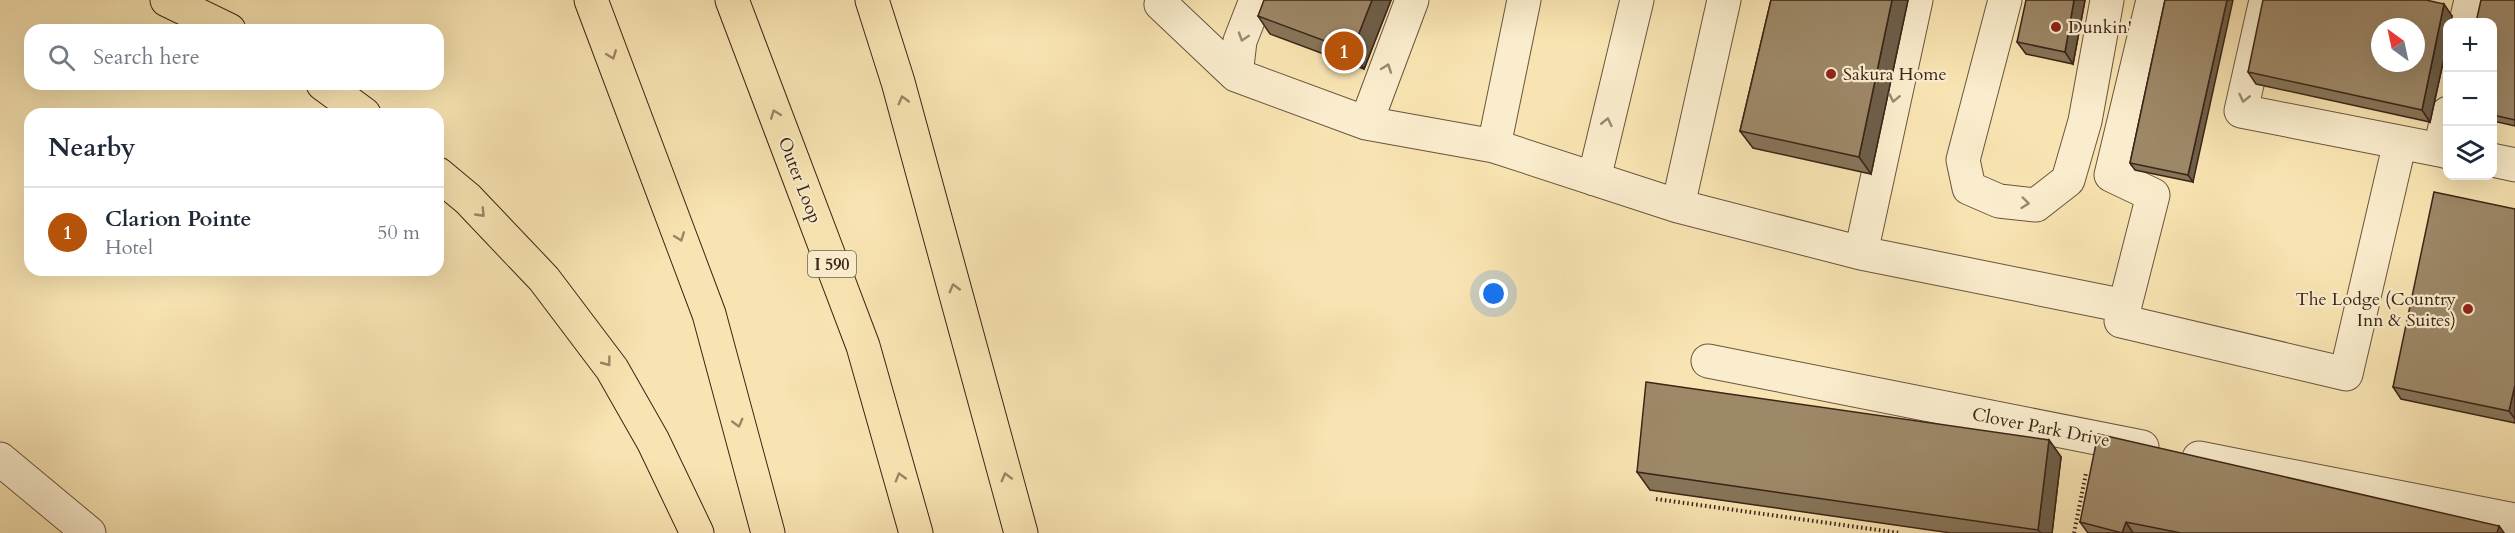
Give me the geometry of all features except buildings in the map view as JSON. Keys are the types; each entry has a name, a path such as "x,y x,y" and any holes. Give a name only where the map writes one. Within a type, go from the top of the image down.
{"highway":[{"path":"167,0 217,24"},
{"path":"591,0 709,314 768,533"},
{"name":"Outer Loop","path":"732,0 864,346 916,533"},
{"path":"872,0 898,82 1021,533"},
{"path":"331,90 356,108"},
{"path":"444,179 468,199 544,279 612,369 653,441 697,533"}],"street":[{"path":"1162,0 1161,4 1186,30 1236,75 1366,123 1494,146 1678,206 1861,253 2125,306"},
{"path":"1236,75 1240,41 1256,0"},
{"path":"1366,123 1412,0"},
{"path":"1494,146 1524,0"},
{"path":"1594,178 1636,0"},
{"path":"1678,206 1724,0"},
{"path":"1861,253 1916,0"},
{"path":"2005,0 1963,160 1969,188 1999,201 2036,205 2068,180 2085,121 2108,0"},
{"path":"2153,0 2111,175 2153,195 2121,321 2346,374 2400,142"},
{"path":"2266,0 2241,111 2443,151"},
{"path":"2467,18 2471,0"},
{"path":"2497,161 2515,165"},
{"name":"Clover Park Drive","path":"1708,361 2515,520"},
{"path":"0,459 89,533"}],"path":[{"path":"2074,533 2093,437"},
{"path":"1656,499 1900,533"}],"place":[{"name":"Dunkin'","path":"2056,27"},
{"name":"Clarion Pointe","path":"1344,51"},
{"name":"Sakura Home","path":"1831,74"},
{"name":"The Lodge (Country Inn & Suites)","path":"2468,309"}]}
